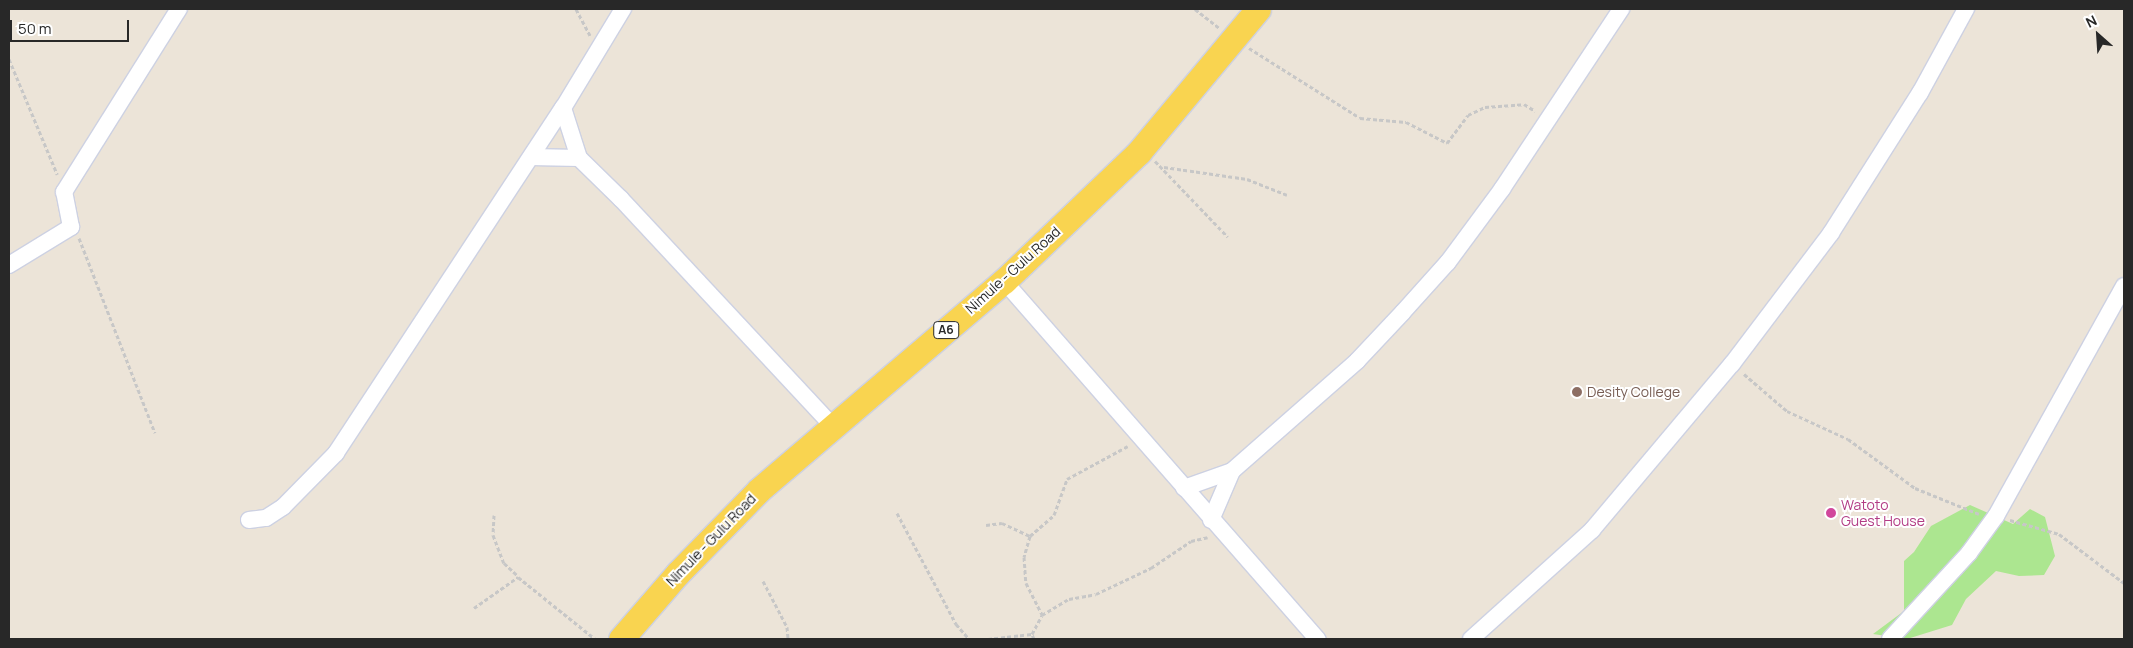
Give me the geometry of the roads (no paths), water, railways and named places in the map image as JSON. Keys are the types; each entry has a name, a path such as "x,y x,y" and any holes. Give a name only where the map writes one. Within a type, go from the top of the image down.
{"main road":[{"name":"Nimule - Gulu Road","path":"621,639 678,573 759,490 832,425 1004,280 1139,152 1258,9"}],"street":[{"path":"9,265 60,236 73,224 64,192 179,9"},
{"path":"249,520 266,518 283,507 336,453 563,108 597,49 623,9"},
{"path":"1184,488 1232,471 1357,361 1403,312 1448,262 1548,120 1621,9"},
{"path":"1471,639 1592,530 1732,364 1842,216 1920,93 1966,9"},
{"path":"563,108 578,158 621,199 832,425"},
{"path":"531,157 578,158"},
{"path":"1004,280 1223,534 1317,639"},
{"path":"1890,639 1969,552 1996,516 2124,286"},
{"path":"1211,520 1232,471"}],"place":[{"name":"Desity College","path":"1577,392"},
{"name":"Watoto Guest House","path":"1831,513"}]}
